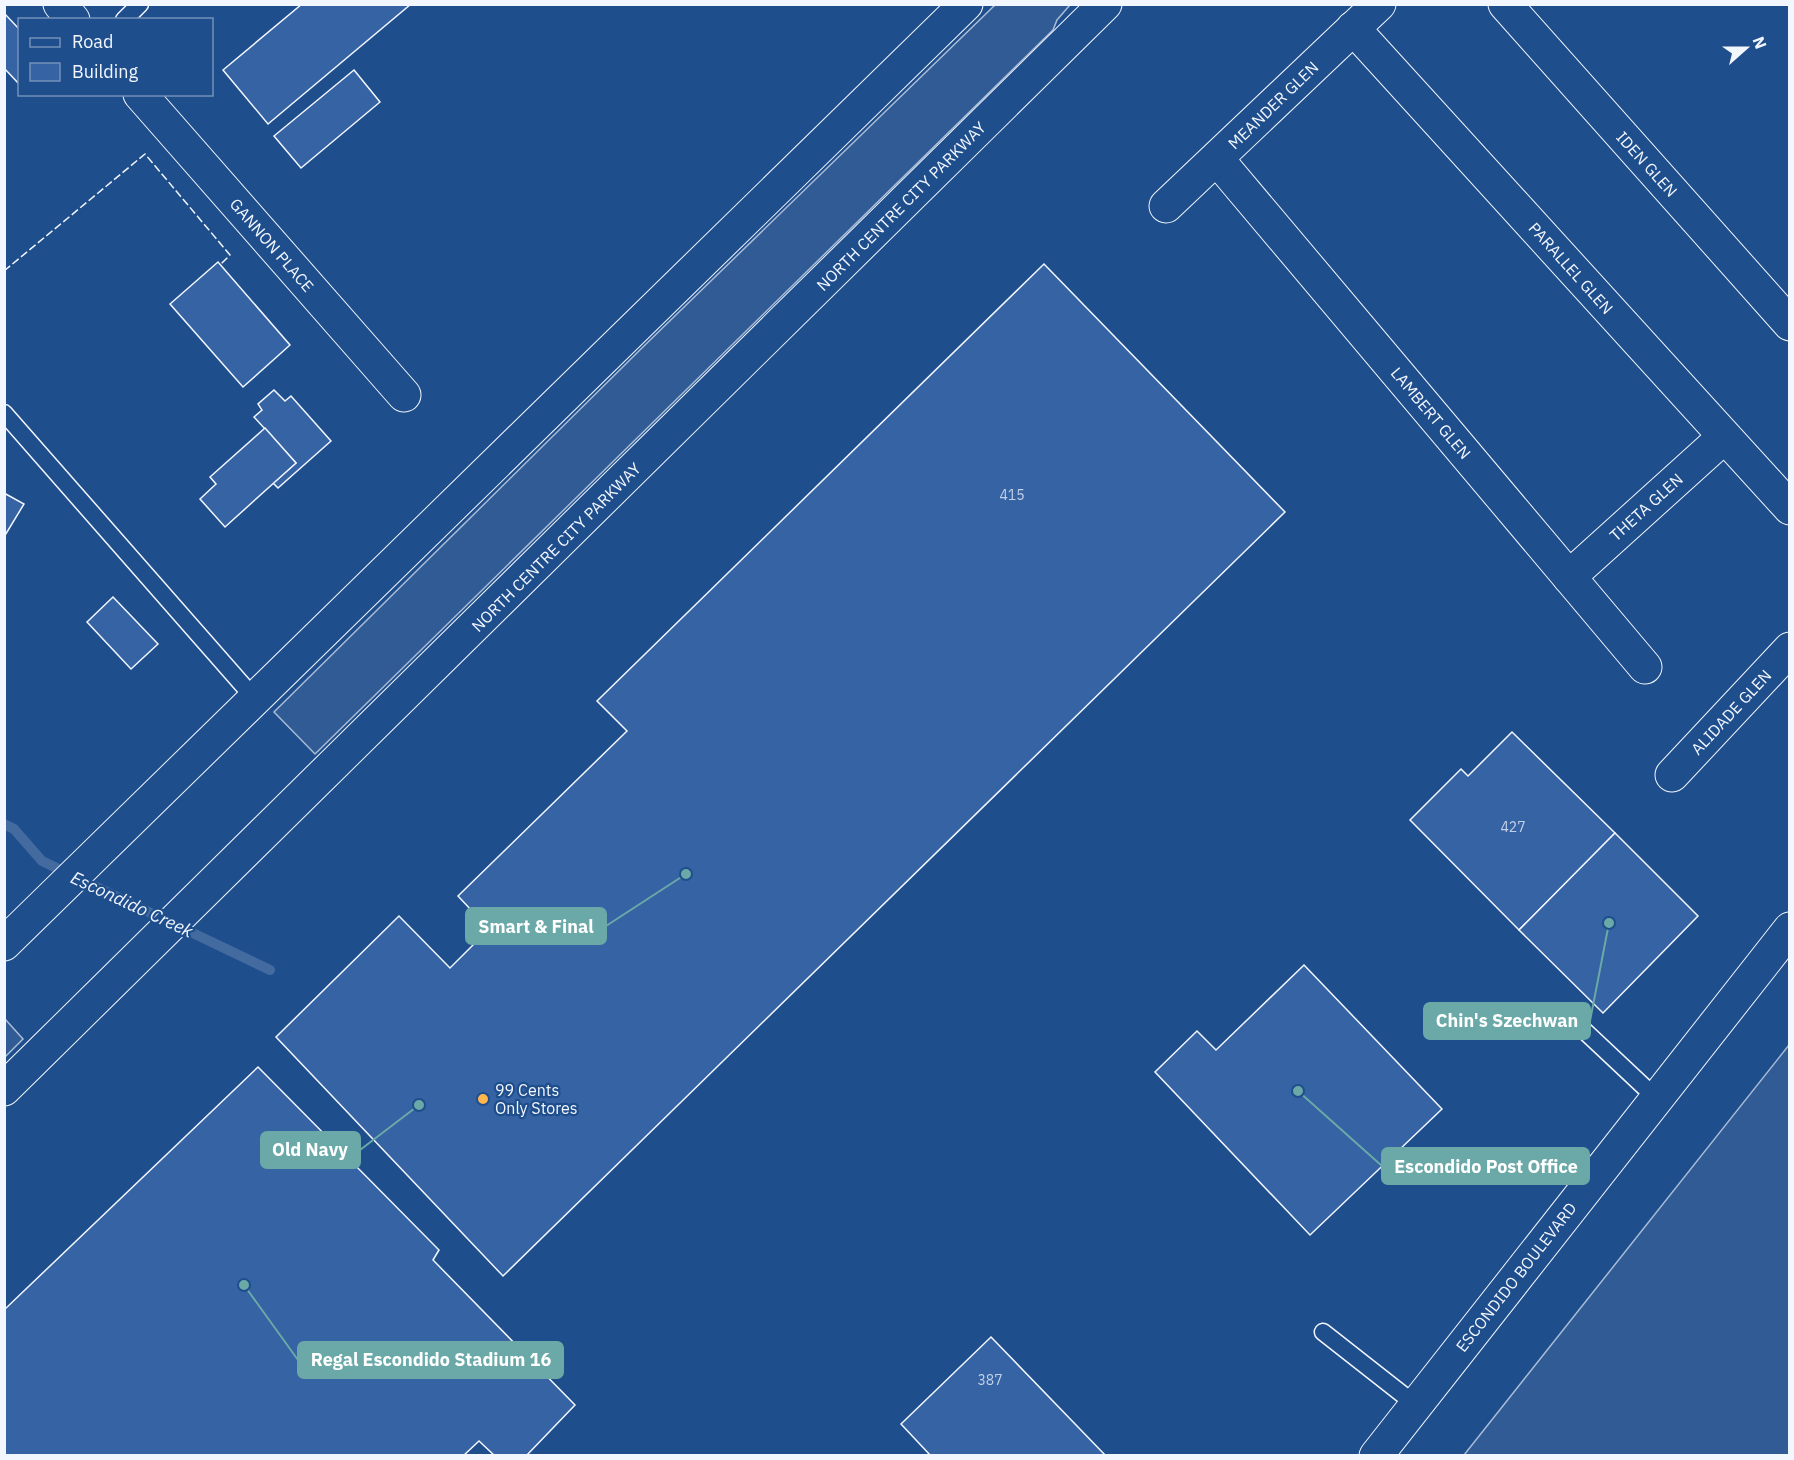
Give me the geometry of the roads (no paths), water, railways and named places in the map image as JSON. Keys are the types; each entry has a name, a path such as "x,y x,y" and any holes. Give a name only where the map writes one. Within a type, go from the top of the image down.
{"main road":[{"path":"7,942 966,4"},
{"name":"NORTH CENTRE CITY PARKWAY","path":"4,1089 1105,4"},
{"name":"MEANDER GLEN","path":"1166,206 1379,4"},
{"name":"IDEN GLEN","path":"1505,4 1790,324"},
{"name":"PARALLEL GLEN","path":"1353,28 1790,508"},
{"name":"GANNON PLACE","path":"142,96 404,395"},
{"name":"LAMBERT GLEN","path":"1217,159 1645,668"},
{"name":"THETA GLEN","path":"1569,577 1724,437"},
{"name":"ALIDADE GLEN","path":"1672,775 1790,649"},
{"name":"ESCONDIDO BOULEVARD","path":"1376,1455 1790,929"}],"lane":[{"path":"126,18 140,4"},
{"path":"4,413 255,699"},
{"path":"1574,1021 1656,1098"},
{"path":"1323,1332 1416,1405"}],"waterway":[{"name":"Escondido Creek","path":"4,824 14,829 42,861 270,970"}],"place":[{"name":"Smart & Final","path":"686,874"},
{"name":"Chin's Szechwan","path":"1609,923"},
{"name":"Escondido Post Office","path":"1298,1091"},
{"name":"99 Cents Only Stores","path":"483,1099"},
{"name":"Old Navy","path":"419,1105"},
{"name":"Regal Escondido Stadium 16","path":"244,1285"}]}
